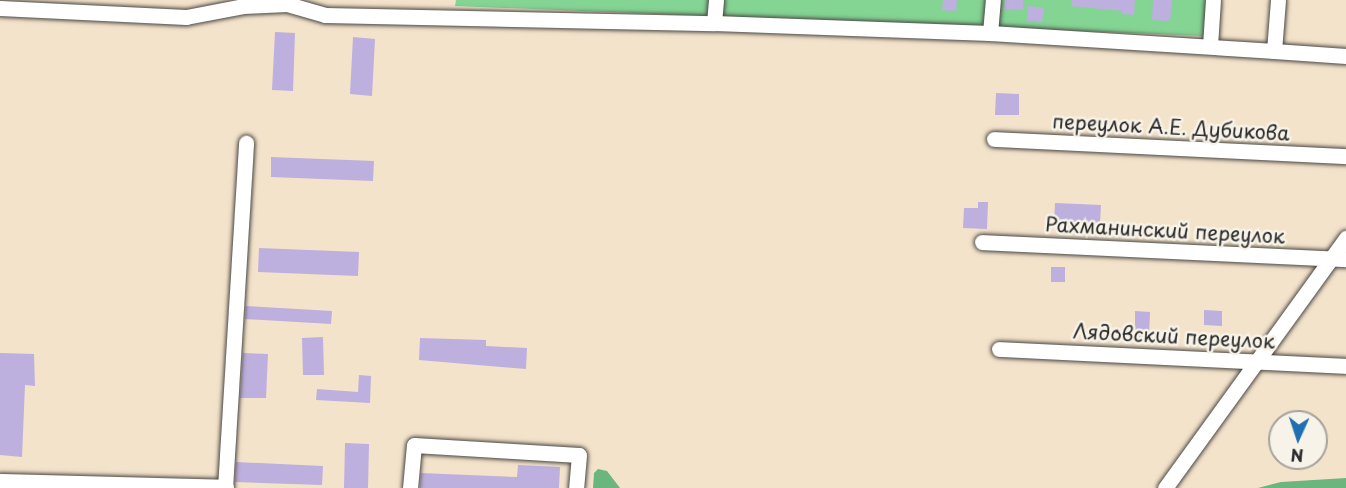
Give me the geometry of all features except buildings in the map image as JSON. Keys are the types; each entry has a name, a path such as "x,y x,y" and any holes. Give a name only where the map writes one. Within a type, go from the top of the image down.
{"street":[{"path":"714,23 716,0"},
{"path":"990,33 993,0"},
{"path":"1210,46 1213,0"},
{"path":"1274,51 1278,0"},
{"path":"0,8 186,18 243,6 287,4 325,15 430,7 714,23 990,33 1346,56"},
{"name":"переулок А.Е. Дубикова","path":"994,139 1346,156"},
{"path":"0,481 225,488 246,143"},
{"path":"1165,488 1257,361 1338,259 1346,238"},
{"name":"Рахманинский переулок","path":"982,242 1338,259"},
{"name":"Лядовский переулок","path":"999,349 1346,366"},
{"path":"410,488 414,445 579,455 576,488"}],"green space":[{"path":"456,0 1207,0 1205,36 455,6"},
{"path":"598,469 607,471 620,488 593,488 594,473"},
{"path":"1346,478 1346,488 1258,488 1281,482"}]}
